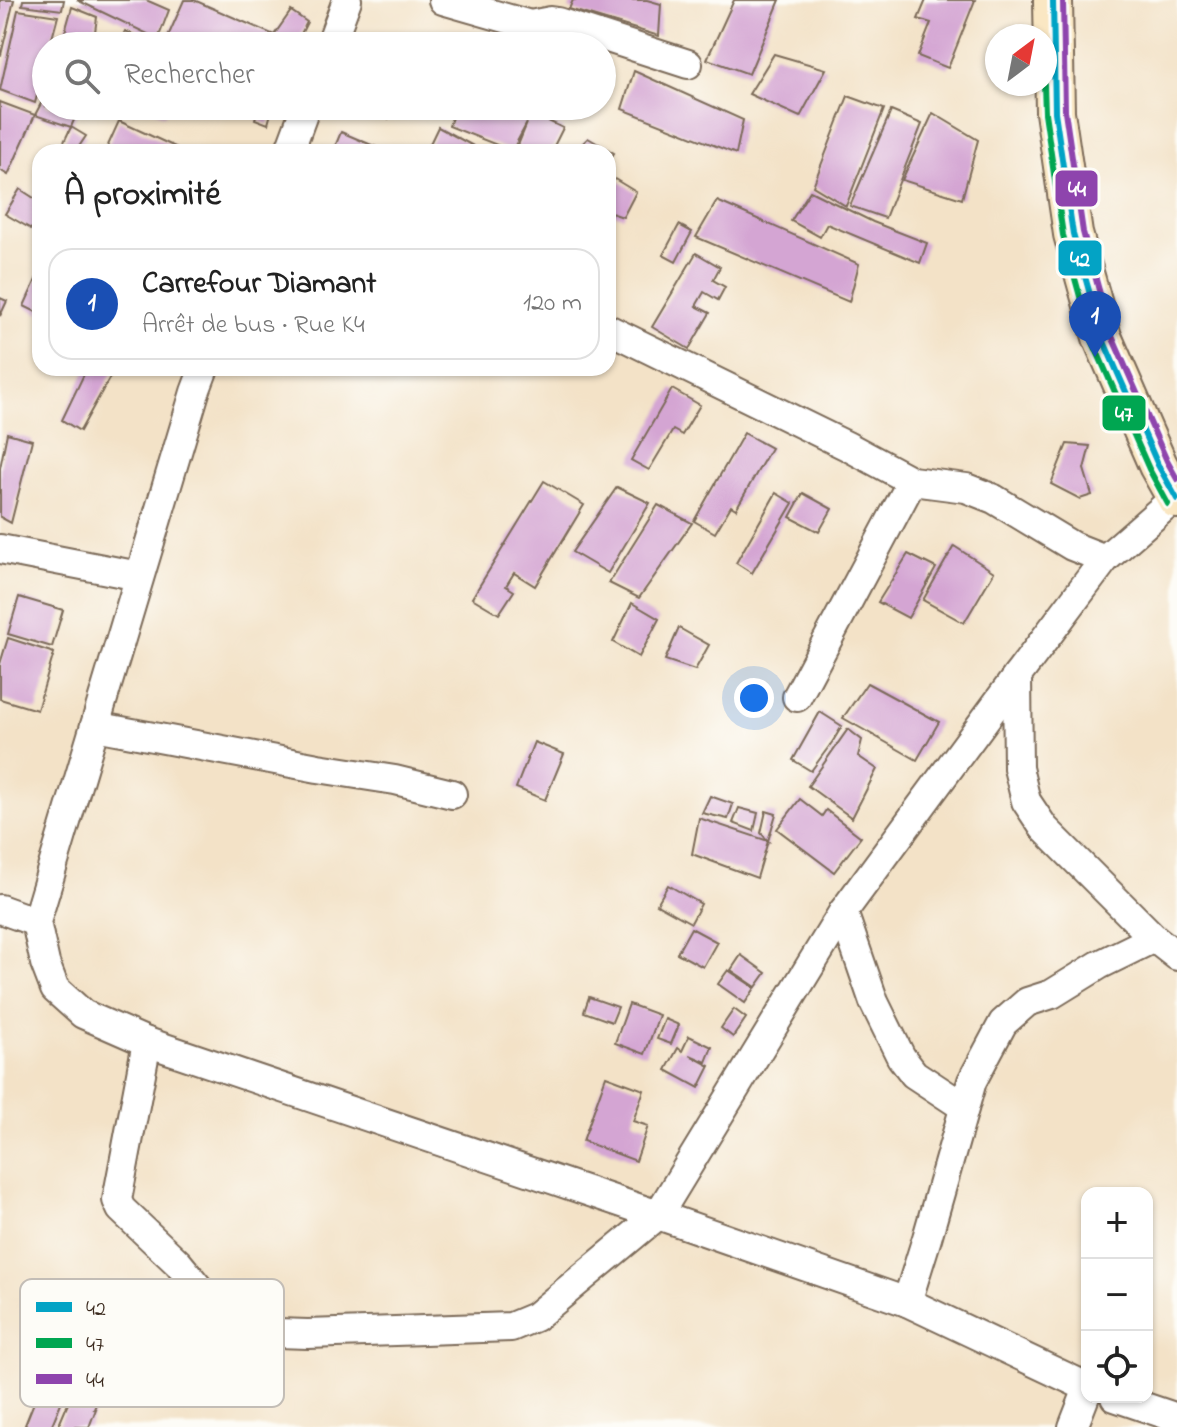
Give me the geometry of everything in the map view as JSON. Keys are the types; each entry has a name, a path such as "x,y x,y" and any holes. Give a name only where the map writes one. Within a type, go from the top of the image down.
{"street":[{"path":"335,32 347,0"},
{"path":"443,0 530,25 551,21 589,32"},
{"path":"284,1333 511,1327 535,1317 658,1215 843,912 1105,559 1176,498 1158,465 1102,337 1073,234 1055,112 1053,0"},
{"path":"616,41 688,64"},
{"path":"292,144 301,120"},
{"path":"616,333 912,481 966,488 980,493 1072,546 1105,559"},
{"path":"201,376 36,922 45,963 55,989 83,1014 147,1042 907,1302 1081,1386"},
{"path":"797,697 912,481"},
{"path":"0,549 139,576"},
{"path":"1017,676 1018,768 1026,801 1044,828 1154,938 1177,956"},
{"path":"95,726 395,780 452,794"},
{"path":"0,909 36,922"},
{"path":"843,912 874,1002 901,1057 914,1074 964,1107"},
{"path":"907,1302 972,1081 1003,1023 1027,1002 1052,994 1099,965 1154,938"},
{"path":"147,1042 117,1200 121,1209 191,1279"},
{"path":"1073,1427 1082,1403"},
{"path":"1133,1403 1177,1418"}],"building":[{"path":"0,0 14,0 1,55 0,55"},
{"path":"23,0 64,0 62,10 22,5"},
{"path":"77,0 146,0 169,10 161,32 143,32"},
{"path":"184,0 194,0 267,32 170,32"},
{"path":"573,0 647,0 661,4 659,36 569,9"},
{"path":"734,0 780,0 749,74 707,59"},
{"path":"926,0 975,0 948,68 918,56 931,23 918,19"},
{"path":"72,7 97,17 95,32 65,32"},
{"path":"18,10 58,16 54,32 32,32 32,102 0,90"},
{"path":"291,11 307,22 302,32 276,32"},
{"path":"774,54 826,69 800,117 749,94"},
{"path":"634,71 743,120 736,154 622,109"},
{"path":"848,96 884,109 846,206 813,186"},
{"path":"0,102 32,114 33,120 8,175 0,170"},
{"path":"891,111 922,124 885,218 850,206"},
{"path":"933,113 978,140 962,199 902,180"},
{"path":"50,120 74,120 71,127"},
{"path":"451,120 546,120 563,128 555,144 518,144 527,123 516,144 494,144 449,126"},
{"path":"119,121 169,144 109,144"},
{"path":"71,127 86,136 81,144 63,144"},
{"path":"438,127 470,144 430,144"},
{"path":"341,132 369,144 336,144"},
{"path":"588,138 598,144 582,144"},
{"path":"616,180 636,192 623,217 616,215"},
{"path":"20,189 32,197 32,229 5,214"},
{"path":"810,191 873,222 927,243 920,263 827,224 820,237 791,221"},
{"path":"717,201 859,264 849,302 696,237"},
{"path":"679,225 692,232 676,262 663,255"},
{"path":"696,253 720,267 713,280 725,287 718,300 704,292 696,306 710,313 689,349 652,327"},
{"path":"32,288 32,310 24,306"},
{"path":"0,298 7,301 0,316"},
{"path":"83,376 111,376 80,431 62,420"},
{"path":"672,389 700,405 682,435 673,430 649,470 631,460"},
{"path":"7,433 32,440 11,523 0,517 0,468"},
{"path":"744,433 771,448 736,509 731,506 715,533 694,521"},
{"path":"1067,444 1090,446 1084,469 1092,495 1080,499 1051,484"},
{"path":"544,481 584,505 535,586 514,573 506,586 514,591 499,614 472,598"},
{"path":"617,487 650,503 608,573 572,552"},
{"path":"776,493 793,503 752,573 736,563"},
{"path":"803,493 832,509 819,532 790,517"},
{"path":"658,505 692,523 639,598 609,583"},
{"path":"954,546 994,572 964,623 923,600"},
{"path":"908,554 936,568 908,618 878,602"},
{"path":"19,597 63,610 52,647 8,634"},
{"path":"632,603 659,619 639,657 613,642"},
{"path":"679,628 709,645 695,670 665,660"},
{"path":"8,638 54,653 37,710 0,699 0,664"},
{"path":"867,683 939,722 917,760 843,718"},
{"path":"820,712 842,726 811,771 793,760"},
{"path":"848,729 862,740 858,756 877,769 852,818 808,786"},
{"path":"534,742 564,754 545,800 516,788"},
{"path":"710,796 733,804 728,819 702,813"},
{"path":"800,799 822,816 826,810 861,837 834,872 777,829"},
{"path":"739,808 758,813 754,831 733,823"},
{"path":"766,811 776,814 768,841 761,833"},
{"path":"699,818 768,841 757,878 692,854"},
{"path":"668,885 701,904 691,923 657,904"},
{"path":"691,928 717,942 703,967 677,953"},
{"path":"741,955 766,973 756,987 731,970"},
{"path":"728,970 755,988 745,1003 718,984"},
{"path":"589,997 618,1007 612,1022 584,1012"},
{"path":"629,1004 659,1015 645,1054 615,1043"},
{"path":"734,1009 746,1018 733,1037 721,1028"},
{"path":"665,1019 679,1025 671,1044 657,1039"},
{"path":"689,1036 712,1047 706,1062 690,1055 710,1066 699,1088 666,1070 678,1048 682,1051"},
{"path":"606,1076 644,1090 633,1121 648,1126 636,1161 583,1141"},
{"path":"32,1407 59,1407 51,1427 25,1425"},
{"path":"66,1407 96,1409 89,1427 58,1427"}],"transit line":[{"name":"42","path":"1053,0 1055,112 1073,234 1102,337 1158,465 1177,499"},
{"name":"44","path":"1063,0 1065,111 1083,232 1111,334 1177,479"},
{"name":"47","path":"1044,96 1063,235 1092,340 1149,469 1168,504"}],"place":[{"name":"Carrefour Diamant","path":"1095,357"}]}
